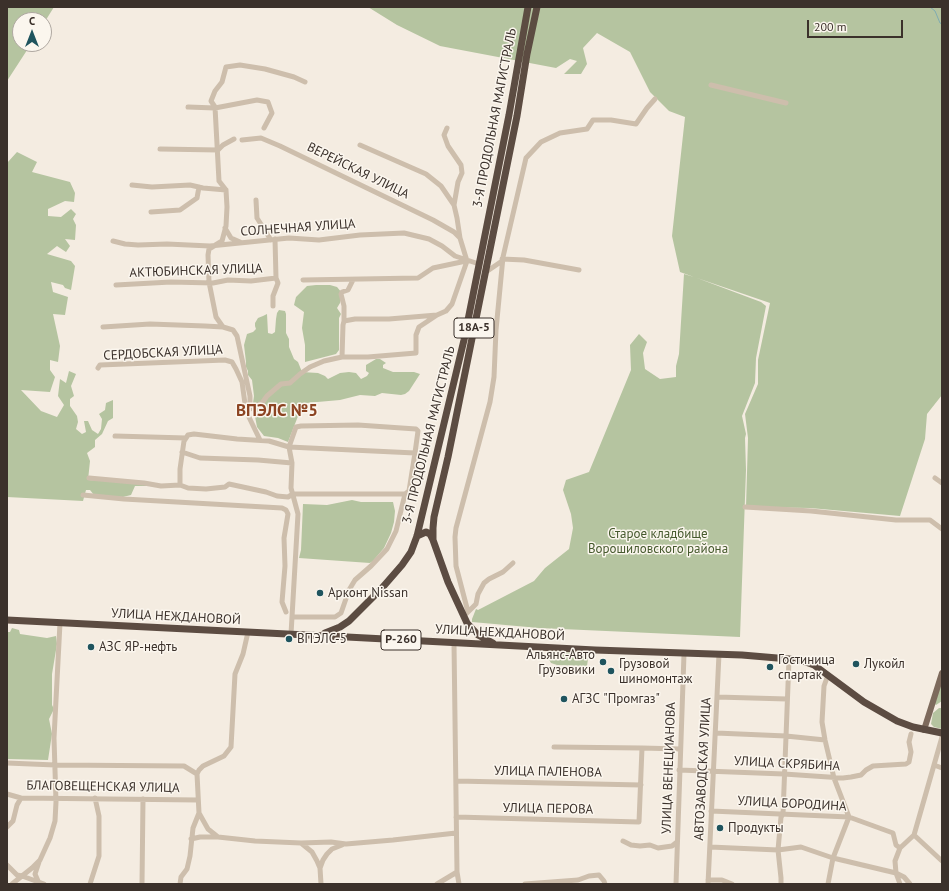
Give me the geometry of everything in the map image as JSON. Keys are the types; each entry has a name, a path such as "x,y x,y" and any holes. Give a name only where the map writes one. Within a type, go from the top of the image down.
{"highway":[{"name":"3-Я ПРОДОЛЬНАЯ МАГИСТРАЛЬ","path":"316,635 333,631 349,621 382,588 402,565 417,536 464,340 509,115 528,7"},
{"name":"3-Я ПРОДОЛЬНАЯ МАГИСТРАЛЬ","path":"471,629 465,613 448,582 433,540 434,517 448,457 486,272 537,7"},
{"path":"422,514 423,527 427,531 431,527 434,517"},
{"path":"417,536 426,532 430,534 433,540"},
{"name":"УЛИЦА НЕЖДАНОВОЙ","path":"7,620 466,644 684,654 719,654 789,659 803,661 814,665 879,712 896,721 924,730"},
{"path":"347,637 345,629 349,621"},
{"path":"466,644 472,639 473,634 471,629"},
{"path":"471,629 482,638 499,645"},
{"name":"Р-260","path":"924,730 942,733"}],"main road":[{"path":"924,730 942,673"}],"street":[{"path":"223,328 216,317 209,282 209,249 222,240 225,228 226,190 219,182 215,108 211,101 215,91 222,82 226,67 240,65 265,69 294,77 305,82"},
{"path":"711,85 786,103"},
{"path":"513,564 503,572 484,583 478,594 476,604 465,613 456,566 456,528 490,402 494,376 502,260 526,158 541,142 560,133 586,129 593,120 611,120 636,124 655,99"},
{"path":"188,106 215,108 257,100 268,102 272,113 264,128"},
{"path":"447,128 444,135 448,146 460,165 462,173 458,182 454,205"},
{"name":"ВЕРЕЙСКАЯ УЛИЦА","path":"242,140 261,138 280,146 433,220 454,232 460,238"},
{"path":"218,150 223,144 234,139"},
{"path":"246,411 262,403 267,396 281,384 290,383 310,367 324,361 342,357 368,357 416,353 416,335 419,326 446,311 452,304 467,261 460,238 454,205 442,186 426,174 360,145"},
{"path":"160,149 218,150"},
{"path":"132,185 152,187 190,185 226,190"},
{"path":"151,212 180,210 197,198 199,187"},
{"path":"256,200 257,218 273,239 276,278 278,283 273,296 273,306"},
{"path":"225,228 231,238 241,243"},
{"name":"СОЛНЕЧНАЯ УЛИЦА","path":"113,240 125,244 138,245 215,245 273,239 289,238 319,240 360,235 404,233 429,239 442,246 455,256 479,264"},
{"path":"486,272 502,260 524,260 579,270"},
{"path":"303,280 418,278 433,268 467,261"},
{"name":"АКТЮБИНСКАЯ УЛИЦА","path":"116,285 228,280 250,281 276,278"},
{"path":"342,357 344,306 340,294 348,290 353,280"},
{"path":"344,321 355,319 389,319 437,315"},
{"path":"103,327 150,324 205,326 233,330 237,336 250,396 250,407 246,411"},
{"name":"СЕРДОБСКАЯ УЛИЦА","path":"98,368 100,365 225,360 232,362 242,382 246,411"},
{"path":"246,411 260,440"},
{"path":"291,634 298,514 291,488 292,463 289,447 296,428 301,426 358,425 405,427 416,429 418,431 408,491 405,494 396,531 387,549 355,580 349,590 341,614 335,617 292,617"},
{"path":"115,436 186,438 194,434 269,441 289,447 415,453"},
{"path":"180,486 182,452 186,438"},
{"path":"182,452 200,458 292,463"},
{"path":"89,478 161,486 180,486 206,489 224,487 229,484 266,492 277,496 288,497 293,494 405,494"},
{"path":"935,478 942,483"},
{"path":"83,495 124,499 282,508 286,510 288,514 284,538 285,566 282,602 286,612"},
{"path":"745,508 811,511 896,520 930,520 942,529"},
{"path":"38,881 35,874 53,830 56,812 54,720 60,623"},
{"path":"218,837 208,829 199,813 197,774 203,766 224,756 231,747 236,674 243,654 248,632"},
{"path":"454,643 456,833 457,872 459,884"},
{"name":"УЛИЦА ВЕНЕЦИАНОВА","path":"676,884 684,654"},
{"name":"АВТОЗАВОДСКАЯ УЛИЦА","path":"708,882 719,654"},
{"path":"781,884 782,878 778,850 781,817 783,814 789,659"},
{"path":"828,675 824,686 822,722 834,778 849,817 833,858 829,883"},
{"path":"717,697 787,699"},
{"path":"716,733 786,736 825,740"},
{"name":"УЛИЦА СКРЯБИНА","path":"679,770 843,778 861,775 873,766 906,764 909,762 911,752 909,742 911,734"},
{"path":"900,884 896,873 895,861 900,848 914,835 942,737"},
{"path":"554,747 680,749"},
{"path":"640,785 642,748"},
{"path":"7,763 184,766 197,774"},
{"path":"934,765 942,768"},
{"name":"УЛИЦА ПАЛЕНОВА","path":"456,781 640,785"},
{"name":"УЛИЦА ПЕРОВА","path":"456,818 639,822 640,785"},
{"name":"БЛАГОВЕЩЕНСКАЯ УЛИЦА","path":"7,794 21,798 198,800"},
{"path":"7,827 13,821 17,805 21,798"},
{"path":"90,884 98,856 99,816 95,798"},
{"path":"142,884 143,799"},
{"name":"УЛИЦА БОРОДИНА","path":"711,811 849,817 893,833 896,845 900,848"},
{"path":"180,884 181,877 187,869 193,828 199,813"},
{"path":"205,837 208,829"},
{"path":"191,839 218,837 255,841 301,843 331,842 346,844 456,833"},
{"path":"914,835 942,861"},
{"path":"623,842 640,846 650,845 658,848 672,846 677,842"},
{"path":"301,843 312,852 320,868 321,884"},
{"path":"320,868 323,860 332,849 346,844"},
{"path":"710,847 778,850 801,847 833,858 896,873 904,877 910,884"},
{"path":"12,884 40,860"},
{"path":"7,865 17,875 44,884"},
{"path":"437,884 457,872"},
{"path":"525,884 578,880 589,876 600,875 605,884"},
{"path":"708,882 722,880 732,884"}],"green space":[{"path":"7,7 54,7 51,12 12,12 12,52 26,52 7,81"},
{"name":"Старое кладбище Ворошиловского района","path":"368,7 942,7 942,395 927,414 925,439 900,516 810,508 746,507 748,438 745,414 758,384 758,360 770,303 697,278 761,302 766,306 756,358 755,383 742,416 746,434 746,470 740,637 539,628 472,622 476,609 478,610 534,581 545,568 569,549 573,528 571,514 563,490 566,480 589,472 631,370 630,345 639,334 647,342 643,353 645,369 660,379 676,377 676,366 679,354 684,274 694,277 680,272 672,236 685,117 669,111 650,92 630,52 597,33 583,48 587,64 581,74 564,74 577,61 570,59 556,68 440,46 397,25"},
{"path":"17,152 37,162 32,172 70,182 75,193 74,202 65,201 48,209 48,216 61,217 71,209 76,214 73,219 76,225 75,240 65,239 70,246 66,252 57,246 47,254 71,261 75,266 71,290 65,288 63,285 51,282 53,292 68,297 65,315 53,314 60,346 58,362 50,360 50,370 55,377 50,392 21,390 41,411 57,417 64,405 58,396 60,379 66,383 69,371 76,374 71,386 74,396 70,399 70,406 77,416 78,422 76,429 82,434 86,432 84,421 88,421 92,430 98,434 101,429 102,419 99,414 105,410 106,403 113,400 113,418 108,421 102,434 95,440 95,447 87,453 90,461 88,480 146,483 147,486 135,486 131,495 123,497 94,495 90,490 86,490 83,501 7,497 7,163"},
{"path":"330,285 337,287 342,293 340,303 337,308 341,314 339,318 339,350 336,354 305,362 305,345 302,328 304,312 294,305 296,297 307,286"},
{"path":"279,310 285,311 286,333 289,339 289,347 302,372 318,373 328,379 340,373 349,372 356,373 361,379 369,373 366,371 366,365 376,359 380,359 386,363 383,365 383,368 393,372 414,372 420,374 409,391 405,394 382,393 375,396 360,395 340,400 306,403 300,411 288,442 278,438 264,436 257,427 254,411 255,407 253,403 254,396 252,380 248,375 246,367 244,345 247,334 256,329 255,323 258,318 267,314 268,333 272,334 275,332 277,313"},
{"path":"352,500 361,502 393,502 395,511 391,533 384,548 373,561 370,563 299,558 301,550 303,504 327,505"},
{"path":"12,628 19,630 20,634 47,638 56,636 57,644 52,674 52,705 54,709 49,719 52,734 48,760 7,759 7,632 10,632"},
{"path":"549,652 585,654 588,659 587,666 557,665 551,663 547,656"},
{"path":"942,679 942,701 936,705 935,704"},
{"path":"939,708 942,708 942,729 934,727 931,724 933,713"}],"waterway":[{"path":"930,7 935,11 940,23 942,24"}],"place":[{"name":"Арконт Nissan","path":"320,593"},
{"name":"ВПЭЛС-5","path":"289,639"},
{"name":"АЗС ЯР-нефть","path":"91,647"},
{"name":"Альянс-Авто Грузовики","path":"603,662"},
{"name":"Лукойл","path":"856,664"},
{"name":"Гостиница спартак","path":"770,667"},
{"name":"Грузовой шиномонтаж","path":"611,671"},
{"name":"АГЗС \"Промгаз\"","path":"564,699"},
{"name":"Продукты","path":"720,828"}],"district":[{"name":"ВПЭЛС №5","path":"277,411"}]}
